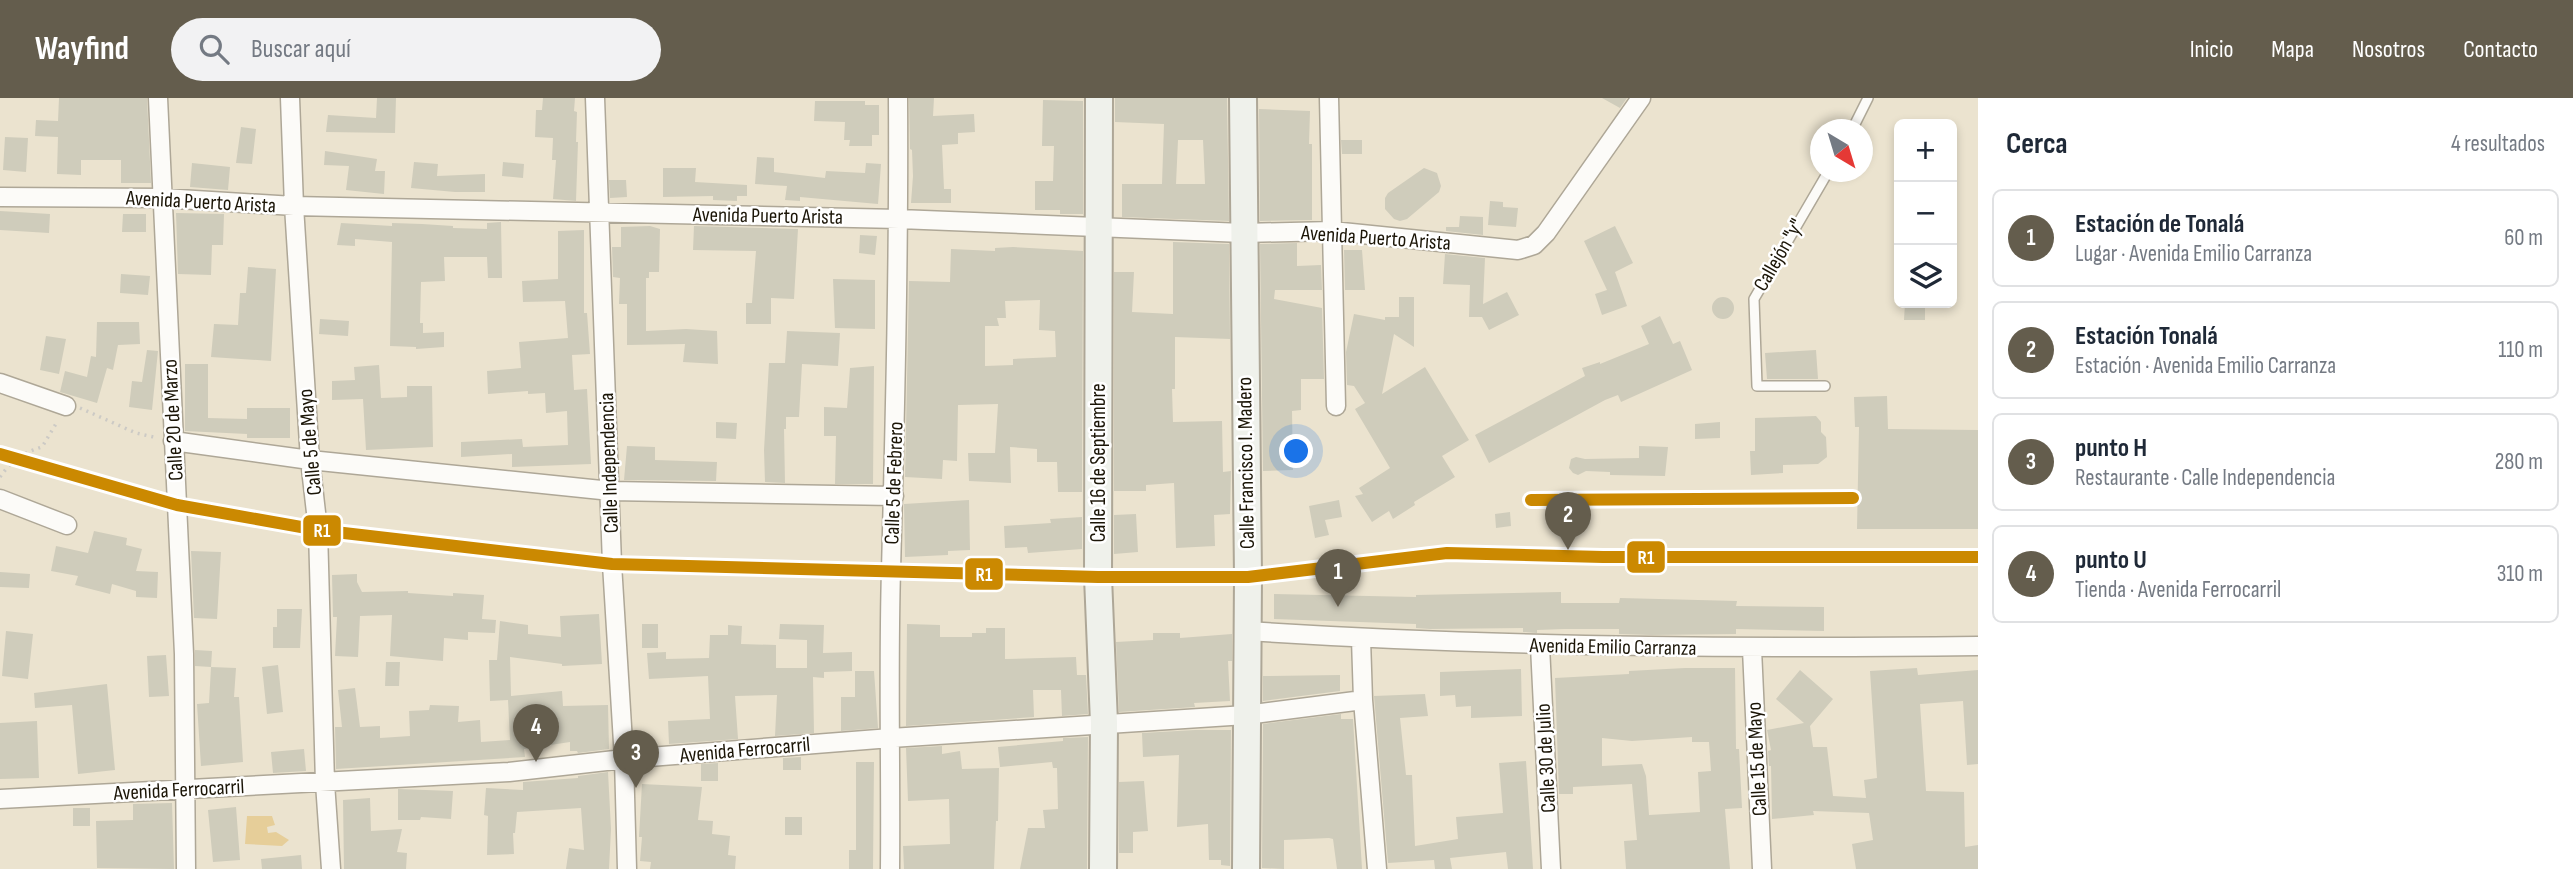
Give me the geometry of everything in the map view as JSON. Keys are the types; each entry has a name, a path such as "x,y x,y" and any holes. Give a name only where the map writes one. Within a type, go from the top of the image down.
{"main road":[{"name":"Calle 16 de Septiembre","path":"1099,98 1098,577 1104,723 1103,869"},
{"name":"Calle Francisco I. Madero","path":"1243,98 1247,869"}],"street":[{"name":"Calle 20 de Marzo","path":"158,98 184,654 186,869"},
{"name":"Calle 5 de Mayo","path":"289,98 310,460 318,530 324,783 331,869"},
{"name":"Calle Independencia","path":"594,98 612,564 625,759 627,869"},
{"name":"Calle 5 de Febrero","path":"890,869 891,572 899,219 898,98"},
{"path":"1329,98 1336,407"},
{"name":"Avenida Puerto Arista","path":"0,197 163,198 294,206 899,219 1243,233 1332,230 1518,250 1534,244 1546,233 1642,98"},
{"path":"0,383 66,406"},
{"path":"173,441 310,460 611,491 894,496"},
{"path":"0,499 67,525"},
{"name":"Avenida Emilio Carranza","path":"1247,631 1361,639 1540,646 1752,649 1978,646"},
{"path":"1361,639 1363,700 1377,869"},
{"name":"Calle 30 de Julio","path":"1540,646 1551,869"},
{"name":"Calle 15 de Mayo","path":"1752,649 1762,869"},
{"name":"Avenida Ferrocarril","path":"0,799 509,772 625,759 891,738 1246,715 1363,700"}],"lane":[{"path":"1858,119 1868,98"},
{"name":"Callejón \"y\"","path":"1822,182 1754,299 1758,386 1825,386"}],"path":[{"path":"0,477 14,459 24,452 42,447 66,406 84,409 136,433 173,441"}],"shaded area":[{"path":"247,816 272,816 275,825 267,827 268,833 276,832 289,840 282,846 245,844"}],"building":[{"path":"59,98 147,98 151,183 121,183 121,160 81,160 81,175 57,174 58,137 35,136 36,120 58,121"},
{"path":"377,98 396,98 395,133 326,132 328,115 376,118"},
{"path":"543,98 575,98 578,142 576,201 553,199 556,160 552,160 553,138 535,137 536,110 542,110"},
{"path":"909,98 934,98 933,116 974,114 975,132 958,133 958,144 942,145 944,189 951,189 951,203 911,203 913,176"},
{"path":"1115,98 1227,98 1229,221 1122,217 1122,184 1162,184 1164,124 1115,122","holes":["1178,140 1203,140 1205,184 1176,184"]},
{"path":"1602,98 1627,98 1620,108"},
{"path":"1043,100 1083,101 1083,214 1035,210 1035,181 1053,181 1054,146 1042,146"},
{"path":"815,101 865,101 865,105 879,105 879,135 872,135 872,146 849,146 850,140 844,140 845,122 814,121"},
{"path":"1259,109 1310,111 1312,220 1260,221"},
{"path":"241,127 256,129 252,164 236,163"},
{"path":"5,137 28,138 26,172 3,170"},
{"path":"1341,140 1362,140 1362,154 1342,154"},
{"path":"325,151 377,159 375,171 385,171 384,194 346,190 349,166 324,165"},
{"path":"757,157 774,158 774,172 825,178 826,171 865,173 866,163 881,164 878,204 800,197 800,201 785,200 787,186 755,184"},
{"path":"414,162 438,164 437,176 485,174 485,192 411,188"},
{"path":"503,162 524,164 523,178 502,176"},
{"path":"192,163 230,167 228,190 190,187"},
{"path":"663,168 696,168 695,182 747,185 747,196 737,196 737,201 713,200 713,196 663,197"},
{"path":"1424,168 1437,173 1441,186 1439,192 1407,219 1394,219 1385,209 1385,198 1388,193"},
{"path":"609,180 626,180 627,197 610,198"},
{"path":"1490,201 1503,202 1503,207 1518,208 1516,227 1488,225"},
{"path":"0,211 50,214 49,233 0,230"},
{"path":"176,213 224,214 223,245 212,245 211,275 178,274"},
{"path":"123,214 146,214 146,232 122,232"},
{"path":"1460,216 1483,217 1483,235 1446,231 1446,227 1459,227"},
{"path":"501,222 502,278 488,278 487,257 444,257 445,281 421,282 420,323 423,323 423,333 444,332 444,347 416,349 390,346 392,242 355,239 355,246 337,245 341,223 392,226 392,223 422,224 487,229 487,223"},
{"path":"650,226 660,229 659,272 649,272 649,278 646,278 646,331 717,331 718,364 683,362 685,344 627,345 627,304 619,304 620,278 613,277 612,247 621,247 621,227"},
{"path":"694,226 798,229 794,299 771,298 771,324 746,324 746,303 752,303 756,251 693,250"},
{"path":"1615,226 1633,263 1615,272 1627,306 1602,315 1595,294 1607,290 1584,241"},
{"path":"584,230 584,313 587,313 590,354 572,355 574,390 587,389 591,464 512,467 512,454 461,457 461,442 522,439 523,447 568,445 567,411 546,413 545,393 528,394 528,391 488,394 487,371 521,368 519,342 568,338 565,301 523,302 522,281 558,279 558,231"},
{"path":"860,235 877,236 875,255 859,253"},
{"path":"1173,242 1229,244 1230,339 1175,337 1175,389 1172,389 1173,422 1222,421 1223,472 1231,471 1230,514 1214,515 1215,546 1176,548 1174,483 1146,485 1146,491 1114,491 1114,272 1134,272 1132,312 1173,314"},
{"path":"1297,243 1297,266 1321,265 1322,290 1275,290 1274,299 1322,308 1324,379 1301,379 1301,410 1292,411 1293,470 1263,471 1260,244"},
{"path":"995,248 1083,251 1082,492 1058,492 1057,462 1037,462 1037,449 1010,447 1011,483 969,481 968,453 995,453 998,404 958,405 957,461 943,460 942,479 905,477 909,281 950,282 951,249 995,251","holes":["1040,300 1039,330 1055,331 1056,357 1013,359 1013,365 985,366 985,326 999,326 997,318 1006,318 1005,301"]},
{"path":"1344,250 1362,250 1365,290 1345,290"},
{"path":"1445,254 1485,258 1483,304 1507,292 1519,315 1489,330 1482,317 1469,317 1470,285 1443,284"},
{"path":"248,267 276,269 271,361 211,357 214,324 238,325 240,293 246,293"},
{"path":"121,274 150,276 148,295 120,293"},
{"path":"833,279 875,280 875,329 835,328"},
{"path":"1399,297 1414,297 1414,347 1394,334 1382,394 1425,367 1469,440 1442,456 1455,477 1414,502 1415,505 1393,519 1389,511 1372,522 1355,496 1363,494 1359,488 1390,468 1355,409 1365,403 1354,386 1347,385 1346,352 1354,314 1385,320 1385,317 1399,317"},
{"path":"1723,297 1731,300 1734,308 1731,316 1723,319 1715,316 1712,308 1715,300"},
{"path":"1905,308 1925,308 1925,320 1904,320"},
{"path":"1660,316 1673,344 1680,341 1692,370 1621,402 1618,395 1605,400 1489,463 1475,435 1585,376 1582,368 1600,364 1649,344 1641,326"},
{"path":"320,319 349,321 348,336 319,334"},
{"path":"97,322 139,322 140,344 118,345 113,370 107,368 97,403 60,392 65,371 87,377 91,356 96,357"},
{"path":"787,331 840,333 838,366 802,364 799,417 786,417 784,429 785,483 765,482 769,363 785,363"},
{"path":"46,336 66,339 59,374 40,370"},
{"path":"147,350 158,351 152,410 129,407 132,381 142,382"},
{"path":"1816,350 1818,379 1767,379 1765,353"},
{"path":"185,364 208,364 208,418 247,419 247,408 290,408 290,438 247,438 247,434 185,431"},
{"path":"379,365 381,398 407,397 407,386 432,386 433,447 366,450 363,399 332,400 332,381 355,380 354,367"},
{"path":"874,366 873,484 835,484 836,436 824,436 824,407 847,408 850,368"},
{"path":"1887,396 1888,429 1978,430 1978,529 1857,529 1859,427 1855,427 1854,397"},
{"path":"1816,416 1821,422 1821,432 1826,437 1827,457 1818,464 1783,465 1783,473 1751,475 1750,451 1755,451 1755,418"},
{"path":"716,422 737,423 736,439 716,438"},
{"path":"1720,422 1720,438 1695,439 1695,424"},
{"path":"627,446 655,447 655,460 717,462 716,481 624,480"},
{"path":"1639,446 1668,447 1665,476 1610,475 1610,472 1586,471 1578,475 1569,468 1571,459 1576,457 1639,458"},
{"path":"969,500 970,550 948,551 948,555 905,557 904,504"},
{"path":"1339,500 1342,517 1325,520 1329,535 1315,538 1309,506"},
{"path":"1510,512 1511,526 1496,528 1495,514"},
{"path":"1136,514 1138,552 1114,554 1114,515"},
{"path":"1082,517 1082,549 1028,553 1027,547 1005,548 1004,526 1051,523 1050,519"},
{"path":"94,531 127,538 126,545 142,549 136,571 158,572 157,598 136,597 136,591 112,584 110,594 75,585 78,576 51,571 56,546 88,553"},
{"path":"191,551 221,552 217,619 194,618"},
{"path":"0,572 30,574 29,588 0,587"},
{"path":"357,574 357,582 362,592 408,591 453,596 453,593 484,595 482,619 496,620 495,633 468,632 468,640 444,638 443,661 390,656 392,615 360,616 358,657 335,656 337,617 333,617 332,575"},
{"path":"1561,592 1561,603 1619,603 1620,598 1737,601 1736,606 1824,607 1824,631 1736,629 1736,634 1651,635 1619,634 1619,629 1564,629 1537,630 1537,633 1523,632 1523,628 1430,629 1416,628 1416,624 1274,619 1274,594 1416,597"},
{"path":"277,609 302,609 300,648 273,648 273,627 277,627"},
{"path":"599,614 602,664 562,666 510,657 511,696 562,691 563,706 608,705 609,749 578,753 570,751 570,742 524,749 525,757 336,769 335,727 342,727 338,690 355,688 360,727 380,726 380,738 410,736 409,711 429,710 430,705 459,706 458,722 480,720 481,742 510,740 508,700 490,701 489,660 497,660 500,621 528,625 528,634 561,637 560,616"},
{"path":"642,624 658,624 658,648 642,648"},
{"path":"780,624 824,625 823,653 852,652 852,671 824,672 824,678 813,677 814,733 775,736 777,695 735,696 738,739 669,744 668,721 710,719 708,676 649,679 647,653 666,652 666,659 709,658 710,635 728,635 728,625 742,626 741,644 776,645 776,668 807,668 807,640 779,639"},
{"path":"907,624 940,625 940,637 972,637 972,633 986,633 986,628 1005,628 1005,659 1076,657 1077,675 1086,675 1088,714 1062,716 1061,690 1033,690 1034,717 906,726"},
{"path":"6,631 33,634 28,679 2,676"},
{"path":"1153,633 1180,633 1180,638 1232,634 1232,661 1228,661 1230,701 1194,703 1195,707 1119,712 1116,642 1153,640"},
{"path":"195,650 212,651 211,667 195,666"},
{"path":"166,655 169,696 149,697 147,656"},
{"path":"386,662 400,662 399,686 385,686"},
{"path":"278,665 283,712 267,714 262,667"},
{"path":"211,667 236,668 234,697 239,697 243,762 201,766 197,704 209,703"},
{"path":"1735,668 1736,749 1739,749 1742,808 1725,809 1730,869 1626,869 1624,841 1637,840 1632,784 1573,787 1573,794 1559,794 1555,678 1629,674 1629,671","holes":["1692,737 1692,742 1709,742 1711,771 1698,772 1700,812 1649,815 1646,776 1642,764 1602,766 1602,738 1632,741"]},
{"path":"1917,668 1918,675 1978,670 1978,764 1967,765 1963,701 1920,704 1926,791 1964,792 1965,847 1978,845 1978,869 1856,869 1852,844 1873,840 1869,813 1813,811 1814,815 1772,819 1771,766 1768,751 1771,750 1767,730 1804,723 1776,699 1800,670 1833,699 1810,726 1813,747 1827,747 1833,796 1866,798 1864,780 1877,778 1870,671"},
{"path":"1521,669 1522,716 1471,718 1471,706 1456,707 1455,695 1440,696 1440,672"},
{"path":"855,671 874,671 878,728 841,731 841,697 855,697"},
{"path":"1340,675 1340,691 1263,701 1263,676"},
{"path":"107,684 115,770 78,774 72,705 35,708 34,693"},
{"path":"1425,694 1428,716 1400,718 1406,775 1412,775 1415,846 1458,839 1456,817 1503,813 1499,763 1526,761 1533,869 1508,869 1506,852 1450,858 1452,869 1435,869 1434,860 1388,863 1374,696"},
{"path":"1341,714 1341,719 1353,719 1362,869 1337,869 1333,839 1329,838 1284,840 1284,869 1262,868 1263,724"},
{"path":"37,721 39,778 0,779 0,723"},
{"path":"1231,730 1230,866 1221,865 1221,860 1209,860 1208,824 1177,827 1179,755 1143,757 1142,733"},
{"path":"1088,737 1087,869 1020,869 1028,828 1045,828 1043,810 1058,809 1057,768 1053,768 1052,762 1000,767 998,747"},
{"path":"942,746 942,754 960,751 962,769 999,768 994,869 904,869 903,846 950,844 949,799 908,801 906,748"},
{"path":"304,749 306,771 273,773 271,752"},
{"path":"801,757 801,770 783,770 783,758"},
{"path":"856,762 874,762 873,869 849,869 849,850 856,850"},
{"path":"718,763 718,781 701,781 701,764"},
{"path":"608,772 611,829 609,869 566,869 569,848 584,850 581,808 517,812 513,833 514,854 487,855 488,816 484,815 486,788 523,790 523,782 578,778"},
{"path":"1144,781 1148,831 1133,832 1133,853 1119,853 1119,782"},
{"path":"642,784 702,787 698,820 713,821 712,834 730,836 728,855 736,856 735,869 650,869 651,862 640,861"},
{"path":"398,789 453,791 451,819 421,817 420,820 398,820"},
{"path":"370,798 371,831 402,829 397,852 407,853 406,869 344,869 343,800"},
{"path":"172,803 174,869 97,868 96,821 133,820 133,804"},
{"path":"236,807 240,860 213,862 208,810"},
{"path":"73,808 90,808 90,826 73,826"},
{"path":"785,817 802,817 802,835 785,835"},
{"path":"301,855 302,869 262,869 261,859"}],"transit line":[{"name":"R1","path":"0,454 177,505 318,530 612,564 1098,577 1248,577 1447,553 1603,557 1978,557"},
{"name":"R1","path":"1531,500 1853,498"}],"place":[{"name":"Estación Tonalá","path":"1568,550"},
{"name":"Estación de Tonalá","path":"1338,607"},
{"name":"punto U","path":"536,762"},
{"name":"punto H","path":"636,788"}]}
